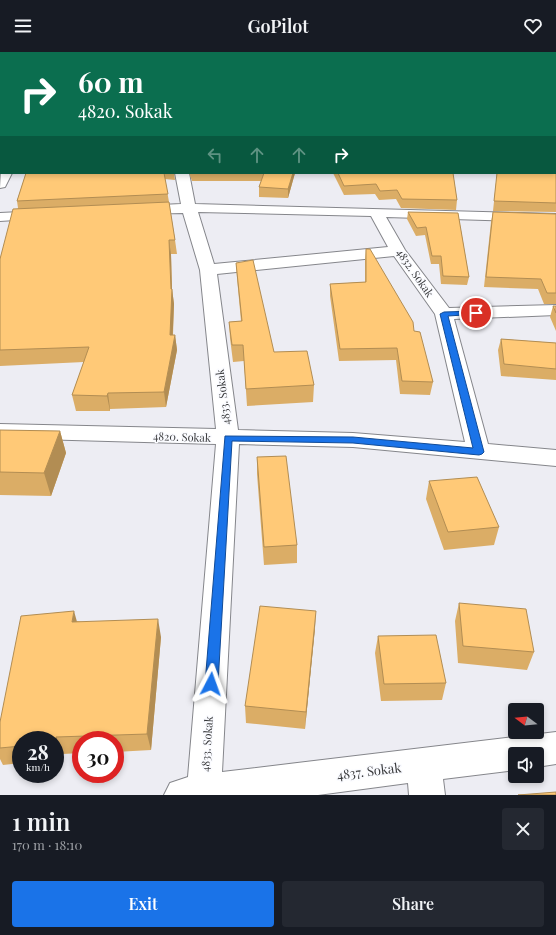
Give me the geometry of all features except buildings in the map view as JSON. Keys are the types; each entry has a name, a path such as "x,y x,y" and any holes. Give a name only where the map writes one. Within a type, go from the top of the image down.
{"street":[{"name":"4833. Sokak","path":"182,174 189,208 208,270 228,438 193,794"},
{"path":"126,211 189,208 556,218"},
{"name":"4832. Sokak","path":"376,212 398,251 444,314 479,452"},
{"path":"0,217 55,214"},
{"path":"208,270 398,251"},
{"path":"444,314 556,310"},
{"name":"4820. Sokak","path":"0,431 353,440 556,458"},
{"name":"4837. Sokak","path":"193,794 426,780 556,748"}],"route":[{"path":"211,684 228,438 353,440 479,452 444,314 476,313"}]}
